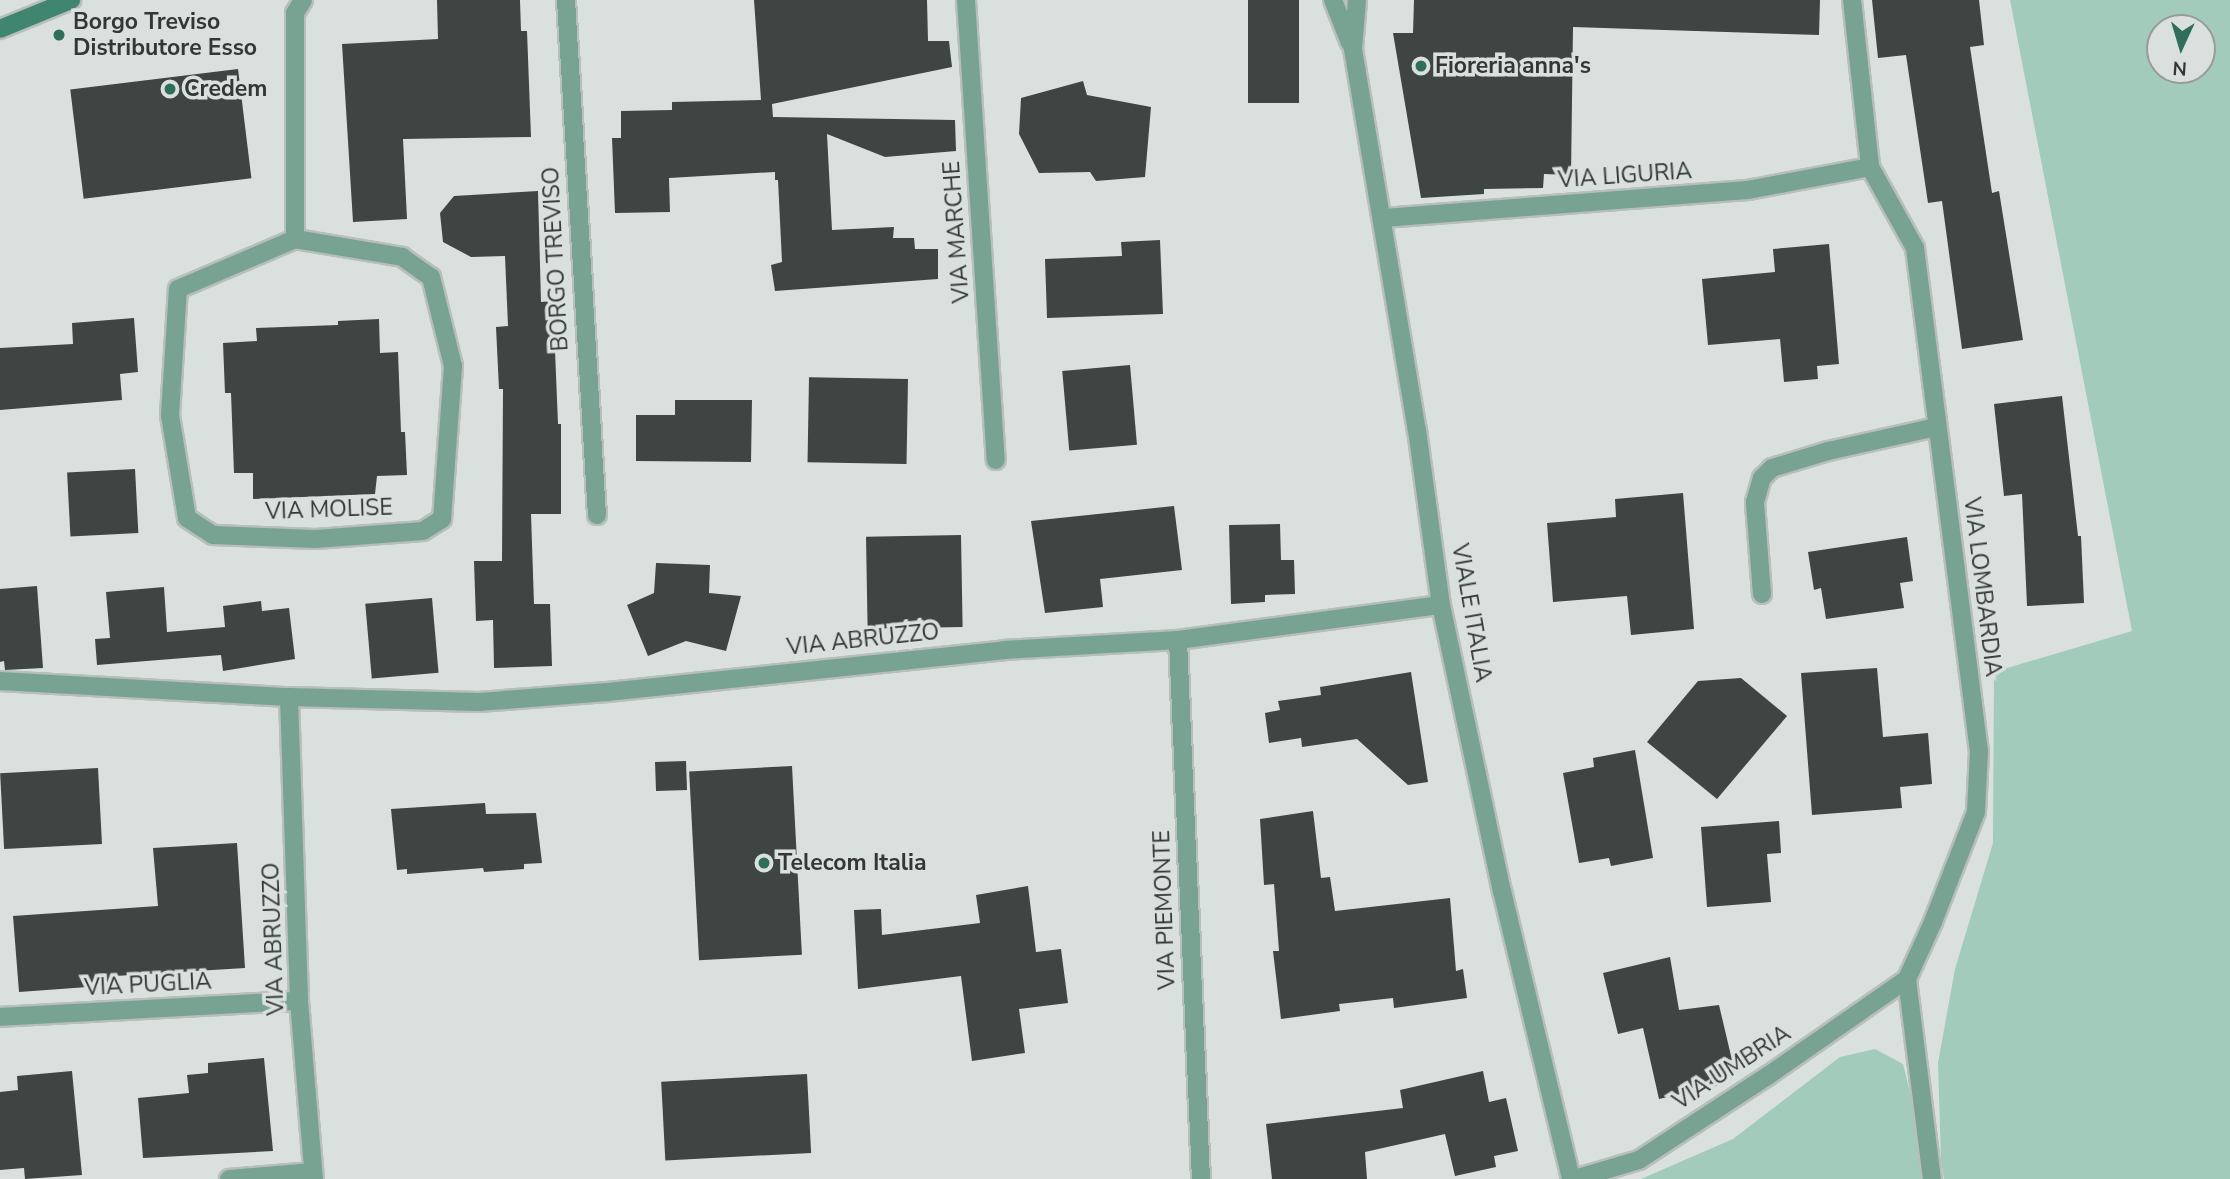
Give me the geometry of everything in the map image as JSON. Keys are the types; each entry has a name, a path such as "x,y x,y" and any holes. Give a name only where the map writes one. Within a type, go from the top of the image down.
{"street":[{"path":"0,29 71,0"},
{"path":"295,239 295,13 303,0"},
{"name":"BORGO TREVISO","path":"566,0 597,515"},
{"name":"VIA MARCHE","path":"966,0 996,460"},
{"name":"VIALE ITALIA","path":"1333,0 1353,49 1428,497 1441,605 1502,891 1573,1179"},
{"name":"VIALE ITALIA","path":"1353,49 1357,0"},
{"name":"VIA LOMBARDIA","path":"1852,0 1870,166 1915,248 1979,752 1976,812 1933,922 1907,979"},
{"name":"VIA LIGURIA","path":"1383,218 1748,190 1870,166"},
{"name":"VIA MOLISE","path":"295,239 402,257 430,277 453,366 442,519 423,531 315,539 213,535 187,517 170,415 177,289 295,239"},
{"path":"1762,594 1755,502 1762,478 1772,468 1828,451 1936,427"},
{"name":"VIA ABRUZZO","path":"0,681 289,697 478,702 1004,650 1178,640 1441,605"},
{"name":"VIA PIEMONTE","path":"1178,640 1201,1179"},
{"name":"VIA ABRUZZO","path":"289,697 299,1001 314,1175"},
{"path":"1907,979 1932,1179"},
{"name":"VIA UMBRIA","path":"1573,1179 1639,1160 1769,1075 1907,979"},
{"name":"VIA PUGLIA","path":"0,1017 299,1001"},
{"path":"229,1179 314,1175"}],"green space":[{"path":"2010,0 2230,0 2230,1179 1944,1179 1938,1063 1955,969 1993,843 1994,672 2132,631"},
{"path":"1875,1049 1903,1064 1912,1101 1924,1179 1641,1179 1733,1139 1840,1057"}],"building":[{"path":"437,0 520,0 521,31 527,31 531,137 403,139 407,219 353,222 342,44 438,39"},
{"path":"754,0 927,0 928,41 949,41 952,67 772,104 773,117 955,120 956,151 885,157 827,134 832,230 894,227 893,238 914,238 915,249 938,249 938,279 775,291 771,265 782,262 778,180 775,180 775,172 669,178 670,212 615,213 612,138 621,138 621,111 672,110 672,102 761,100"},
{"path":"1248,0 1299,0 1299,103 1248,103"},
{"path":"1414,0 1820,0 1819,35 1573,27 1571,175 1544,174 1543,188 1484,189 1484,194 1421,198 1393,33 1413,33"},
{"path":"1872,0 1979,0 1984,45 1970,47 1992,193 1999,191 2023,340 1962,349 1942,201 1928,203 1906,55 1878,58"},
{"path":"238,69 251,178 84,199 70,90"},
{"path":"1083,81 1087,95 1151,107 1145,177 1096,181 1090,172 1039,173 1019,134 1021,98"},
{"path":"538,191 541,302 553,301 558,424 561,424 561,514 531,514 534,604 550,604 552,666 494,668 493,620 476,621 474,561 502,561 503,389 499,389 496,327 508,326 505,256 471,257 443,242 440,213 454,196"},
{"path":"1160,240 1163,314 1047,318 1045,259 1122,256 1121,242"},
{"path":"1829,244 1839,364 1817,366 1818,379 1784,382 1780,339 1708,345 1702,279 1775,272 1773,249"},
{"path":"134,318 138,372 120,374 122,400 0,410 0,348 73,344 72,323"},
{"path":"379,319 380,353 398,352 401,432 405,432 407,475 377,476 375,494 253,499 253,473 234,473 231,393 225,393 223,343 257,341 256,328 338,325 338,321"},
{"path":"1130,365 1137,445 1069,451 1062,371"},
{"path":"809,377 908,379 907,464 808,462"},
{"path":"2062,396 2078,536 2081,536 2084,603 2027,606 2022,494 2004,496 1994,404"},
{"path":"675,400 752,400 751,462 636,461 636,415 675,415"},
{"path":"135,469 138,533 70,536 67,473"},
{"path":"1683,493 1694,629 1631,635 1627,596 1553,602 1547,523 1616,517 1615,499"},
{"path":"1174,506 1182,570 1100,579 1103,607 1045,613 1031,521"},
{"path":"1280,524 1281,560 1294,560 1295,594 1265,595 1265,602 1231,604 1229,525"},
{"path":"961,535 963,627 868,629 866,537"},
{"path":"1907,537 1913,581 1900,583 1904,608 1826,619 1821,588 1814,590 1808,552"},
{"path":"656,563 710,565 709,593 741,596 726,651 686,641 648,656 627,605 654,593"},
{"path":"37,586 43,668 5,670 4,661 0,662 0,589"},
{"path":"164,587 167,632 225,627 223,606 261,601 262,611 289,608 295,659 223,671 221,655 97,665 95,639 110,638 106,592"},
{"path":"432,598 439,673 372,679 365,604"},
{"path":"1877,668 1883,737 1928,733 1932,784 1900,787 1902,808 1812,815 1801,673"},
{"path":"1411,672 1428,782 1408,785 1357,739 1302,747 1301,738 1269,743 1265,713 1280,710 1278,701 1321,695 1320,687"},
{"path":"1741,678 1787,716 1717,799 1647,742 1698,681"},
{"path":"1635,750 1653,858 1611,866 1609,858 1579,863 1563,773 1594,767 1593,758"},
{"path":"686,761 687,790 656,791 655,762"},
{"name":"Telecom Italia","path":"792,766 802,955 699,960 689,771"},
{"path":"98,768 102,844 4,849 0,773"},
{"path":"485,803 486,814 536,813 542,863 524,864 524,869 484,872 483,868 407,874 407,869 397,870 391,809"},
{"path":"1313,811 1321,878 1330,877 1335,911 1450,898 1456,971 1463,969 1467,998 1394,1008 1393,998 1339,1004 1340,1011 1281,1019 1273,951 1279,951 1274,884 1264,885 1260,819"},
{"path":"1779,821 1781,853 1767,854 1771,902 1707,907 1701,827"},
{"path":"237,843 245,968 115,976 115,985 19,992 13,916 158,906 153,848"},
{"path":"1028,886 1036,952 1061,949 1068,1003 1019,1009 1025,1053 972,1061 961,976 858,989 854,910 881,909 882,935 980,923 976,895"},
{"path":"1670,957 1679,1010 1719,1005 1732,1060 1719,1064 1724,1084 1659,1099 1643,1028 1618,1034 1603,973"},
{"path":"264,1058 273,1151 143,1158 138,1098 189,1093 187,1075 208,1073 208,1063"},
{"path":"72,1071 82,1175 25,1179 24,1168 0,1170 0,1092 18,1090 17,1076"},
{"path":"1483,1071 1489,1102 1506,1098 1518,1151 1494,1156 1496,1167 1455,1176 1445,1134 1365,1152 1367,1179 1272,1179 1266,1124 1403,1108 1400,1090"},
{"path":"807,1074 811,1153 665,1161 661,1082"}],"place":[{"name":"Borgo Treviso Distributore Esso","path":"59,35"},
{"name":"Fioreria anna's","path":"1421,66"},
{"name":"Credem","path":"170,89"},
{"name":"Telecom Italia","path":"764,863"}]}
